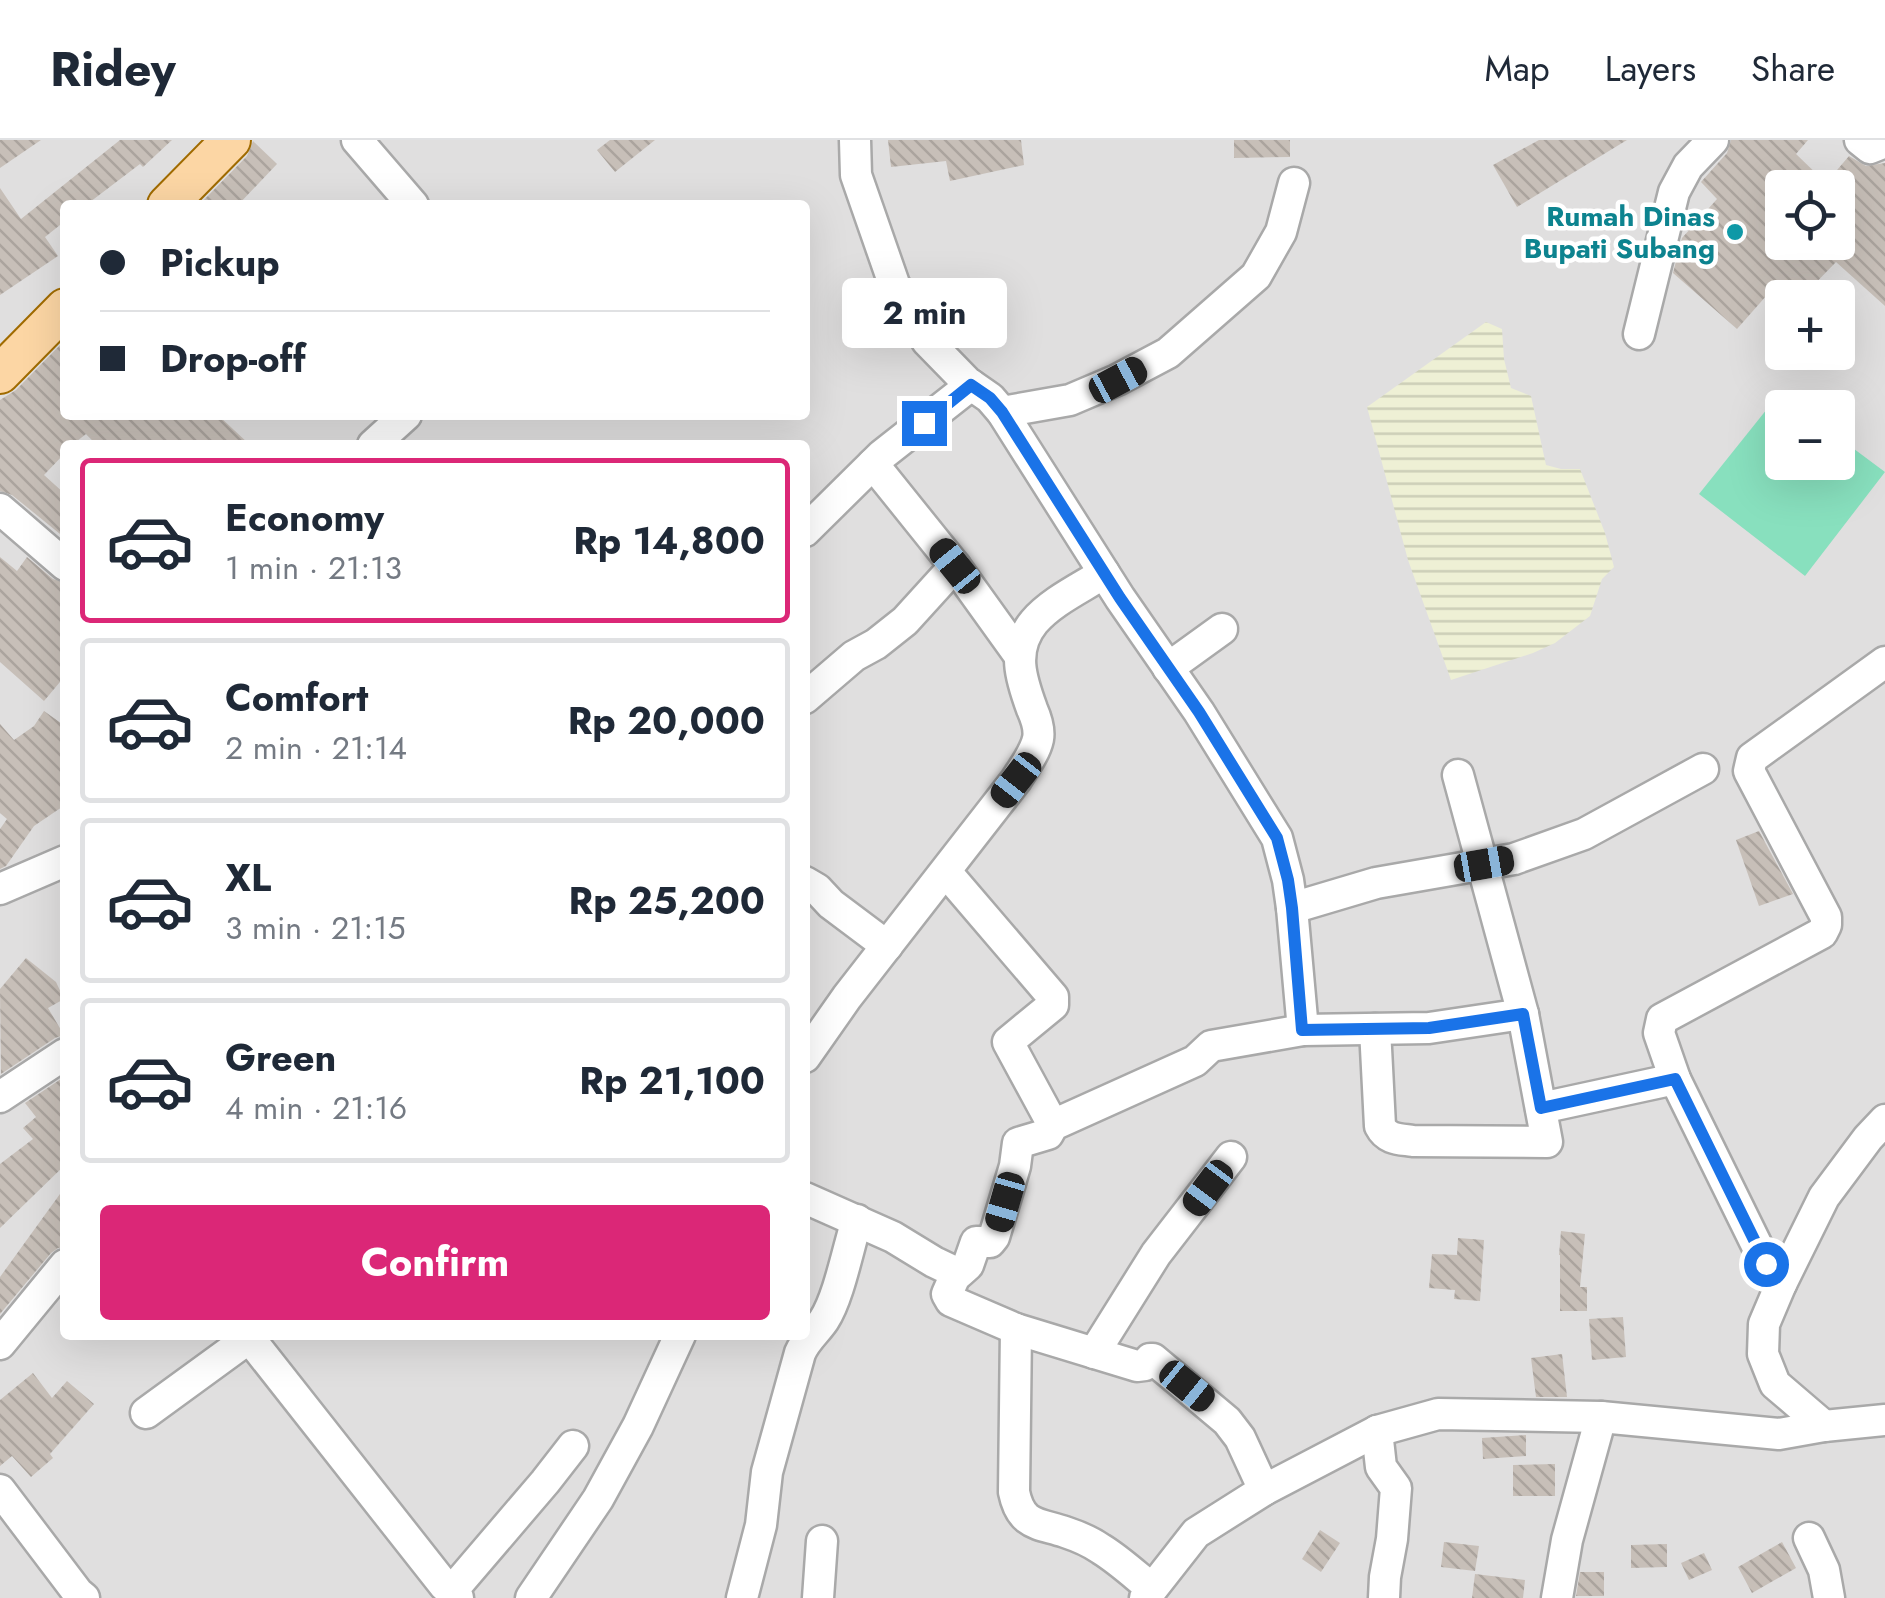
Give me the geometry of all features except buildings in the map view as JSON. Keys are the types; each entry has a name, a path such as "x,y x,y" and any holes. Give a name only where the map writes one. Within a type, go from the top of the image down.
{"main road":[{"path":"171,200 231,140"},
{"path":"0,374 60,313"}],"street":[{"path":"357,140 408,200"},
{"path":"855,140 856,175 894,284 927,340 1002,412 1277,838 1292,908 1302,1030"},
{"path":"1639,334 1674,192 1688,166 1713,140"},
{"path":"1860,140 1870,148 1885,142"},
{"path":"1002,412 1070,400 1168,353 1256,276 1281,232 1294,183"},
{"path":"810,526 873,464 971,385"},
{"path":"378,440 400,420"},
{"path":"873,464 1019,654"},
{"path":"0,509 60,561"},
{"path":"810,694 854,656 905,622 955,566"},
{"path":"811,1036 887,946 1016,780 1039,736 1020,678 1023,638 1044,612 1104,573"},
{"path":"1168,668 1222,629"},
{"path":"1775,1276 1675,1079 1659,1033 1662,1020 1822,934 1826,918 1749,771 1752,758 1885,662"},
{"path":"1292,908 1376,883 1514,859 1584,834 1703,769"},
{"path":"1375,1029 1380,1126 1386,1135 1413,1141 1545,1143 1548,1139 1523,1014 1458,775"},
{"path":"0,889 60,863"},
{"path":"946,872 1053,997 1054,1004 1008,1042 1054,1125"},
{"path":"810,885 887,946"},
{"path":"810,1200 893,1237 959,1273 966,1269 976,1242 993,1240 1016,1166 1017,1143 1043,1137 1054,1125 1195,1060 1211,1046 1302,1030 1429,1028 1523,1014"},
{"path":"0,1097 60,1057"},
{"path":"1541,1108 1675,1079"},
{"path":"1819,1427 1775,1384 1763,1354 1764,1324 1775,1276 1824,1197 1885,1120"},
{"path":"1094,1353 1156,1254 1231,1158"},
{"path":"810,1336 832,1302 857,1220"},
{"path":"0,1344 60,1271"},
{"path":"954,1272 949,1299 1016,1330 1140,1366 1152,1358 1227,1421 1240,1438 1264,1490"},
{"path":"1016,1330 1014,1492 1022,1515 1032,1523 1066,1532 1101,1549 1148,1593 1196,1533 1264,1490 1378,1431 1438,1414 1601,1417 1779,1434 1885,1420"},
{"path":"146,1413 243,1340"},
{"path":"251,1340 454,1595 573,1446"},
{"path":"531,1598 598,1499 638,1426 678,1340"},
{"path":"742,1598 761,1524 767,1472 806,1340"},
{"path":"1557,1598 1567,1540 1601,1417"},
{"path":"1378,1431 1382,1467 1396,1488 1384,1598"},
{"path":"0,1490 84,1598"},
{"path":"1809,1538 1824,1570 1829,1598"},
{"path":"818,1598 822,1542"}],"shaded area":[{"path":"0,140 1885,140 1885,1598 0,1598"}],"green space":[{"path":"1486,322 1502,329 1511,388 1531,396 1546,465 1580,469 1614,567 1602,579 1590,616 1555,643 1451,680 1408,560 1367,407"},
{"path":"1765,412 1765,480 1855,480 1855,450 1885,472 1805,576 1699,494"}],"place":[{"name":"Rumah Dinas Bupati Subang","path":"1735,232"}],"route":[{"path":"924,423 971,385 990,398 1199,712 1277,838 1292,908 1302,1030 1429,1028 1523,1014 1541,1108 1675,1079 1766,1264"}]}
